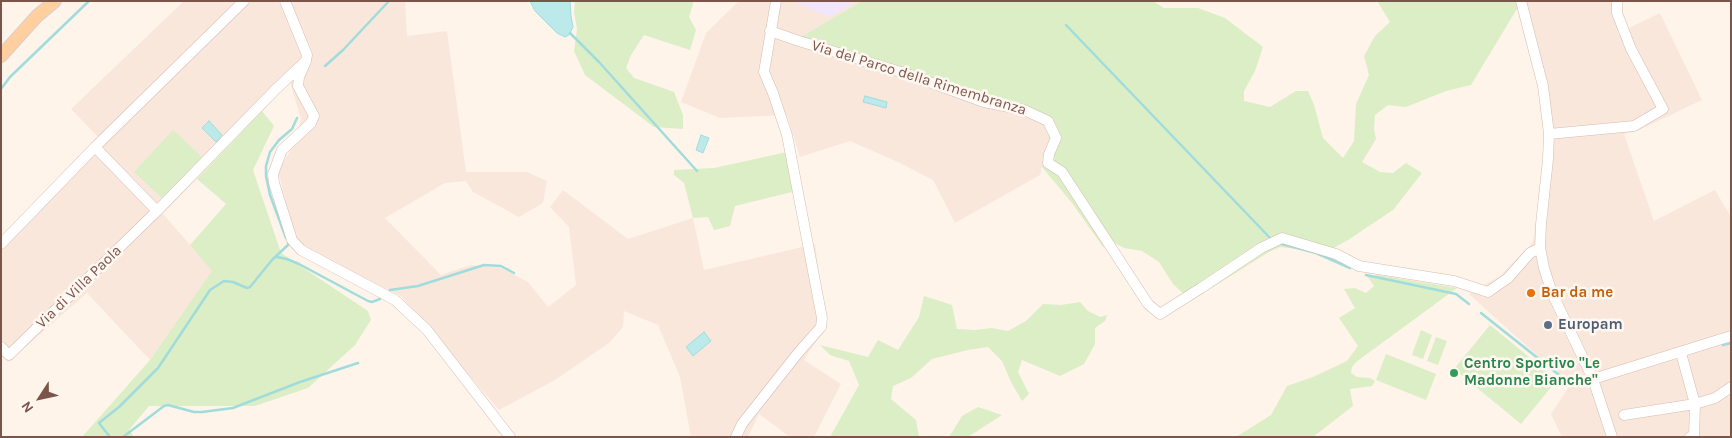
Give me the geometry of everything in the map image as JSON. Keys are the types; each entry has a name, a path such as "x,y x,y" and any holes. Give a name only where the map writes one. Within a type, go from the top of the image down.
{"main road":[{"path":"1,56 37,16 55,1"}],"street":[{"path":"1,244 244,1"},
{"path":"285,1 307,54 298,86 314,116 311,123 282,150 273,174 274,183 292,240 301,250 395,300 427,330 510,437"},
{"path":"736,437 748,418 798,353 821,327 822,318 788,135 764,72 776,1"},
{"path":"1549,134 1634,126 1663,109 1631,48 1617,13 1617,1"},
{"path":"1523,2 1543,86 1549,134 1540,248 1544,268 1552,292 1593,379 1612,437"},
{"name":"Via del Parco della Rimembranza","path":"770,31 907,74 984,102 1024,110 1048,121 1056,138 1049,154 1048,163 1062,172 1148,304 1160,314 1261,248 1282,238 1336,254 1359,266 1454,281 1488,292 1508,278 1530,253 1540,248"},
{"name":"Via di Villa Paola","path":"1,347 9,355 157,212 276,89 306,61"},
{"path":"95,148 157,212"},
{"path":"1593,379 1731,336"},
{"path":"1681,353 1695,404 1694,436 1690,437"},
{"path":"1624,415 1695,404 1715,398 1731,387"}],"shaded area":[{"path":"184,1 405,1 407,36 447,31 466,172 527,172 547,181 543,203 519,217 473,192 466,181 445,183 385,218 441,275 471,265 502,268 528,282 548,307 576,285 569,227 550,207 563,190 628,239 693,218 704,270 815,244 826,326 804,360 841,384 814,437 790,437 759,414 748,437 691,437 680,377 658,325 624,311 623,327 609,343 555,380 499,410 401,296 302,246 294,234 278,171 296,141 301,119 290,82 163,214 213,271 150,360 87,293 8,362 1,355 1,237 99,138 71,109"},
{"path":"739,1 862,1 800,38 1029,116 1045,125 1049,140 1040,175 955,223 933,180 898,162 850,141 800,157 787,115 720,118 681,102 706,33"},
{"path":"793,1 857,1 830,17"},
{"path":"1523,1 1621,1 1619,11 1627,29 1660,13 1702,100 1637,131 1624,134 1654,221 1715,190 1731,217 1731,437 1560,437 1561,435 1551,414 1570,385 1469,294 1500,276 1533,242 1550,119"}],"green space":[{"path":"575,1 694,1 689,17 696,30 690,50 644,35 631,55 626,68 634,78 674,92 683,115 683,129 654,127 585,75 574,51 577,29 574,12"},
{"path":"862,1 1153,1 1164,8 1198,8 1225,18 1263,47 1255,71 1244,91 1244,101 1270,107 1296,91 1308,91 1323,138 1343,158 1354,141 1356,104 1369,75 1364,56 1375,36 1390,22 1377,1 1516,1 1518,7 1471,85 1446,91 1406,107 1388,105 1375,115 1374,129 1376,139 1362,162 1380,172 1393,173 1406,163 1422,173 1393,210 1348,240 1321,255 1280,247 1191,301 1173,284 1159,262 1142,251 1124,248 1111,241 1103,247 1072,203 1042,167 1049,140 1045,125 1029,116 799,38"},
{"path":"262,111 274,126 253,170 281,253 368,311 371,320 355,345 308,388 255,406 149,406 129,430 134,437 82,437 150,360 212,271 190,245 226,204 197,179"},
{"path":"173,130 202,157 163,199 134,172"},
{"path":"787,152 796,191 735,206 730,226 714,230 708,217 693,218 684,183 674,175 674,170 714,168"},
{"path":"1378,275 1457,288 1356,362 1352,367 1351,373 1357,377 1370,378 1375,381 1372,386 1350,389 1353,406 1313,437 1236,437 1271,415 1287,386 1313,377 1347,361 1358,346 1339,318 1355,308 1344,289 1355,288 1366,293 1374,286 1367,276"},
{"path":"924,296 952,305 957,329 975,330 992,328 1008,331 1026,321 1043,304 1061,305 1080,302 1088,311 1100,317 1107,315 1105,321 1095,328 1095,344 1084,364 1060,376 1022,360 1018,372 1029,394 1022,401 1002,361 988,347 968,350 932,359 911,378 893,386 891,399 916,420 919,437 830,437 859,385 849,361 830,355 820,345 868,357 878,340 898,350 919,317"},
{"path":"1490,325 1557,380 1521,424 1454,369"},
{"path":"1421,330 1432,335 1423,359 1412,355"},
{"path":"1436,337 1447,341 1438,365 1427,361"},
{"path":"1386,354 1436,374 1426,400 1376,380"},
{"path":"978,407 1002,415 968,437 949,437 962,416"}],"water":[{"path":"530,1 570,1 573,27 569,35 565,37 557,33 535,11"},
{"path":"865,96 887,102 886,108 863,102"},
{"path":"209,121 222,135 216,142 202,128"},
{"path":"701,135 709,138 703,153 696,150"},
{"path":"704,332 711,341 693,356 686,347"}],"waterway":[{"path":"1,89 10,77 89,1"},
{"path":"325,66 343,50 389,1"},
{"path":"1066,25 1272,240"},
{"path":"570,33 599,62 697,171"},
{"path":"286,238 270,195 266,166 270,152 279,140 292,129 297,118"},
{"path":"110,437 99,423 119,407 158,368 210,290 224,281 233,282 247,288 250,287 288,243"},
{"path":"1278,243 1316,253 1350,268"},
{"path":"277,257 299,264 368,301 372,302 380,299"},
{"path":"390,290 418,286 484,265 501,266 514,273"},
{"path":"1366,275 1456,294 1469,304"},
{"path":"1481,313 1573,386 1581,384"},
{"path":"1723,345 1731,343"},
{"path":"123,437 164,406 168,405 194,412 233,408 300,382 358,363"}],"place":[{"name":"Bar da me","path":"1531,293"},
{"name":"Europam","path":"1548,325"},
{"name":"Centro Sportivo \"Le Madonne Bianche\"","path":"1454,373"}]}
